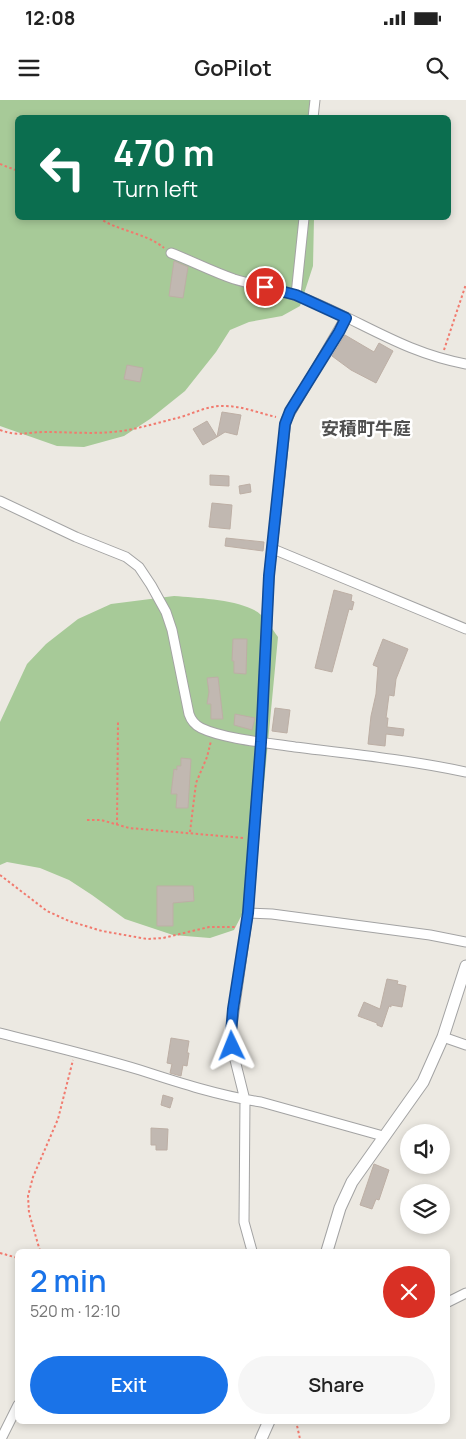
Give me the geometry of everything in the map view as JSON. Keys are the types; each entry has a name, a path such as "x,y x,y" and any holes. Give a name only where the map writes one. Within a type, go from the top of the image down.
{"street":[{"path":"313,115 315,100"},
{"path":"296,295 304,220"},
{"path":"171,253 233,278 296,295 387,338 431,356 466,364"},
{"path":"251,1249 244,1222 245,1100 234,1056 231,1033 248,913 261,742 268,596 286,420 346,318"},
{"path":"0,501 76,537 126,557 139,567 166,612 172,630 190,719 199,727 213,732 261,742 466,772"},
{"path":"273,549 466,629"},
{"path":"248,913 272,914 466,942"},
{"path":"328,1249 340,1208 352,1182 423,1082 443,1037 466,966"},
{"path":"0,1033 139,1070 173,1082 245,1100 262,1102 383,1136"},
{"path":"443,1037 466,1045"},
{"path":"450,1301 466,1294"},
{"path":"1,1439 15,1411"},
{"path":"261,1439 268,1424"}],"path":[{"path":"0,164 15,170"},
{"path":"103,220 159,244 171,253"},
{"path":"431,356 443,352 466,284"},
{"path":"0,430 20,435 36,432 127,430 188,416 216,406 249,410 286,420"},
{"path":"116,825 118,720"},
{"path":"190,832 196,783 208,757 213,732"},
{"path":"87,820 101,820 129,828 254,839"},
{"path":"0,875 47,911 69,921 102,931 147,939 163,938 208,926 246,927"},
{"path":"39,1249 30,1213 28,1196 33,1177 58,1119 74,1053"},
{"path":"0,1252 15,1257"},
{"path":"297,1424 300,1439"}],"green space":[{"path":"0,100 317,100 316,115 15,115 15,220 314,220 313,266 300,306 282,316 249,322 230,330 216,352 185,391 150,419 124,436 84,447 57,446 0,426"},
{"path":"174,596 214,599 252,609 267,621 278,637 257,857 248,903 234,930 210,938 173,935 125,919 69,880 40,868 7,862 0,865 0,722 27,664 46,644 78,619 111,604"}],"building":[{"path":"174,261 188,267 183,298 169,296"},
{"path":"345,335 374,352 379,343 393,351 376,383 351,370 332,356"},
{"path":"127,365 143,368 140,382 124,379"},
{"path":"222,412 241,415 237,435 225,432 217,437"},
{"path":"207,421 217,437 203,445 193,429"},
{"path":"210,475 229,476 229,486 210,485"},
{"path":"250,484 251,492 240,494 239,486"},
{"path":"212,503 232,505 230,529 209,527"},
{"path":"226,538 264,542 263,551 225,546"},
{"path":"334,590 352,595 351,601 354,602 352,610 349,609 332,672 315,668"},
{"path":"233,639 247,639 246,674 234,673 234,661 232,661"},
{"path":"383,639 408,649 396,679 394,696 389,695 386,718 388,718 387,727 404,729 403,736 386,734 385,746 368,744 378,667 373,665"},
{"path":"218,677 223,719 211,719 211,704 207,704 209,692 207,678"},
{"path":"275,708 290,710 287,733 272,731"},
{"path":"235,714 255,718 252,730 234,725"},
{"path":"181,758 191,759 188,808 176,808 177,794 171,794 174,769 177,770 177,766 181,766"},
{"path":"157,886 193,886 194,901 173,903 173,926 157,926"},
{"path":"387,979 398,981 397,984 406,986 402,1007 389,1006 382,1027 377,1025 377,1023 358,1016 364,1002 380,1009"},
{"path":"171,1038 189,1041 187,1066 183,1065 181,1076 170,1073 172,1064 167,1063"},
{"path":"163,1095 173,1098 170,1108 161,1105"},
{"path":"151,1128 168,1129 167,1150 156,1150 156,1145 151,1145"},
{"path":"374,1164 389,1170 379,1200 376,1199 372,1209 360,1205"}],"district":[{"name":"安積町牛庭","path":"366,428"}],"route":[{"path":"232,1046 233,1009 248,913 261,742 269,576 285,424 290,411 346,318 296,295 265,287"}]}
